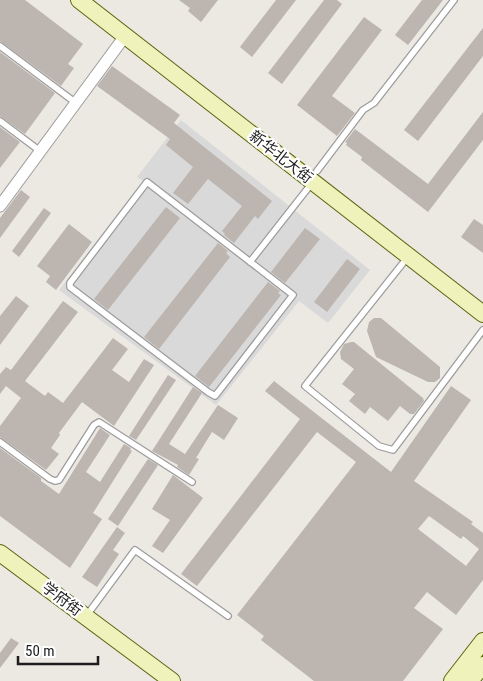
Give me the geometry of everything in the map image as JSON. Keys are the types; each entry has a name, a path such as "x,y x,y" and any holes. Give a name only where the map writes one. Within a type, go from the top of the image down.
{"main road":[{"name":"新华北大街","path":"79,0 483,300"},
{"name":"新华北大街","path":"97,0 315,176 409,256 483,314"},
{"name":"学府街","path":"0,554 172,681"},
{"name":"学府街","path":"0,564 158,681"},
{"path":"452,681 483,641"},
{"path":"470,681 483,665"}],"street":[{"path":"2,198 40,151 125,36"}],"lane":[{"path":"250,262 363,110 374,103 454,0"},
{"path":"0,46 76,103"},
{"path":"0,121 40,151"},
{"path":"147,182 250,262 293,295 215,396 70,287 70,284 147,182"},
{"path":"409,256 305,386 379,446 393,450 483,330"},
{"path":"0,442 55,481 58,480 94,425 100,422 192,482"},
{"path":"86,617 135,550 228,616"}],"shaded area":[{"path":"181,120 370,270 328,323 299,301 216,405 59,290 143,181 137,177"}],"building":[{"path":"0,0 25,0 83,44 68,64 74,68 61,86 0,41"},
{"path":"179,0 218,0 201,22 188,11 190,8"},
{"path":"276,0 296,0 252,57 240,47"},
{"path":"324,0 337,0 342,4 282,84 268,73"},
{"path":"422,0 443,0 408,45 395,35"},
{"path":"364,17 382,30 332,96 355,113 337,136 297,105"},
{"path":"483,28 483,56 418,141 404,130"},
{"path":"0,52 55,93 25,134 0,116"},
{"path":"112,66 180,115 174,123 272,201 258,219 255,216 234,243 222,231 242,206 208,179 188,204 173,193 193,167 166,145 170,139 97,86"},
{"path":"483,112 483,140 428,212 361,160 362,157 346,145 347,143 345,142 355,129 428,184"},
{"path":"0,127 20,142 0,168"},
{"path":"21,190 30,197 0,238 0,218"},
{"path":"166,207 180,218 108,310 94,299"},
{"path":"44,208 51,213 19,257 12,251"},
{"path":"474,219 483,225 483,253 461,237"},
{"path":"69,224 92,242 56,290 46,282 50,276 37,266"},
{"path":"305,228 320,239 285,283 271,272"},
{"path":"218,243 228,251 226,253 230,257 159,349 144,337"},
{"path":"347,259 360,269 327,312 314,302"},
{"path":"268,282 280,291 278,293 281,295 209,387 195,376"},
{"path":"16,296 29,306 0,345 0,316"},
{"path":"63,301 78,312 25,381 45,396 48,392 63,403 113,338 128,349 112,370 129,382 144,359 154,365 114,426 82,402 59,433 60,435 51,448 59,454 46,470 0,437 0,426 21,398 6,386 0,394 0,374 6,367 11,370"},
{"path":"374,318 381,318 440,367 440,378 435,382 428,382 376,357 367,331 369,322"},
{"path":"354,342 423,398 424,401 414,414 410,414 400,406 388,421 370,407 365,414 349,401 355,394 342,384 354,369 341,359 340,352 344,344"},
{"path":"168,375 176,380 136,440 129,436"},
{"path":"274,381 391,472 451,386 471,400 414,481 473,522 471,524 483,533 483,580 456,615 427,592 414,608 443,629 403,681 314,681 261,640 264,636 237,615 356,462 317,432 197,586 181,574 300,419 265,391","holes":["429,516 461,539 463,536 479,549 466,566 418,529"]},
{"path":"193,387 202,393 169,444 185,454 218,405 238,418 224,440 212,432 196,458 199,459 189,475 177,467 178,465 152,451"},
{"path":"100,428 110,435 86,472 100,482 124,444 131,448 130,450 132,451 93,513 102,519 70,568 0,516 0,448 41,478 41,481 59,494"},
{"path":"148,459 158,465 118,526 108,519"},
{"path":"173,475 203,498 163,553 152,546 170,520 152,509"},
{"path":"117,527 125,533 113,550 119,554 97,587 82,577"},
{"path":"11,638 19,643 0,668 0,653"}]}
